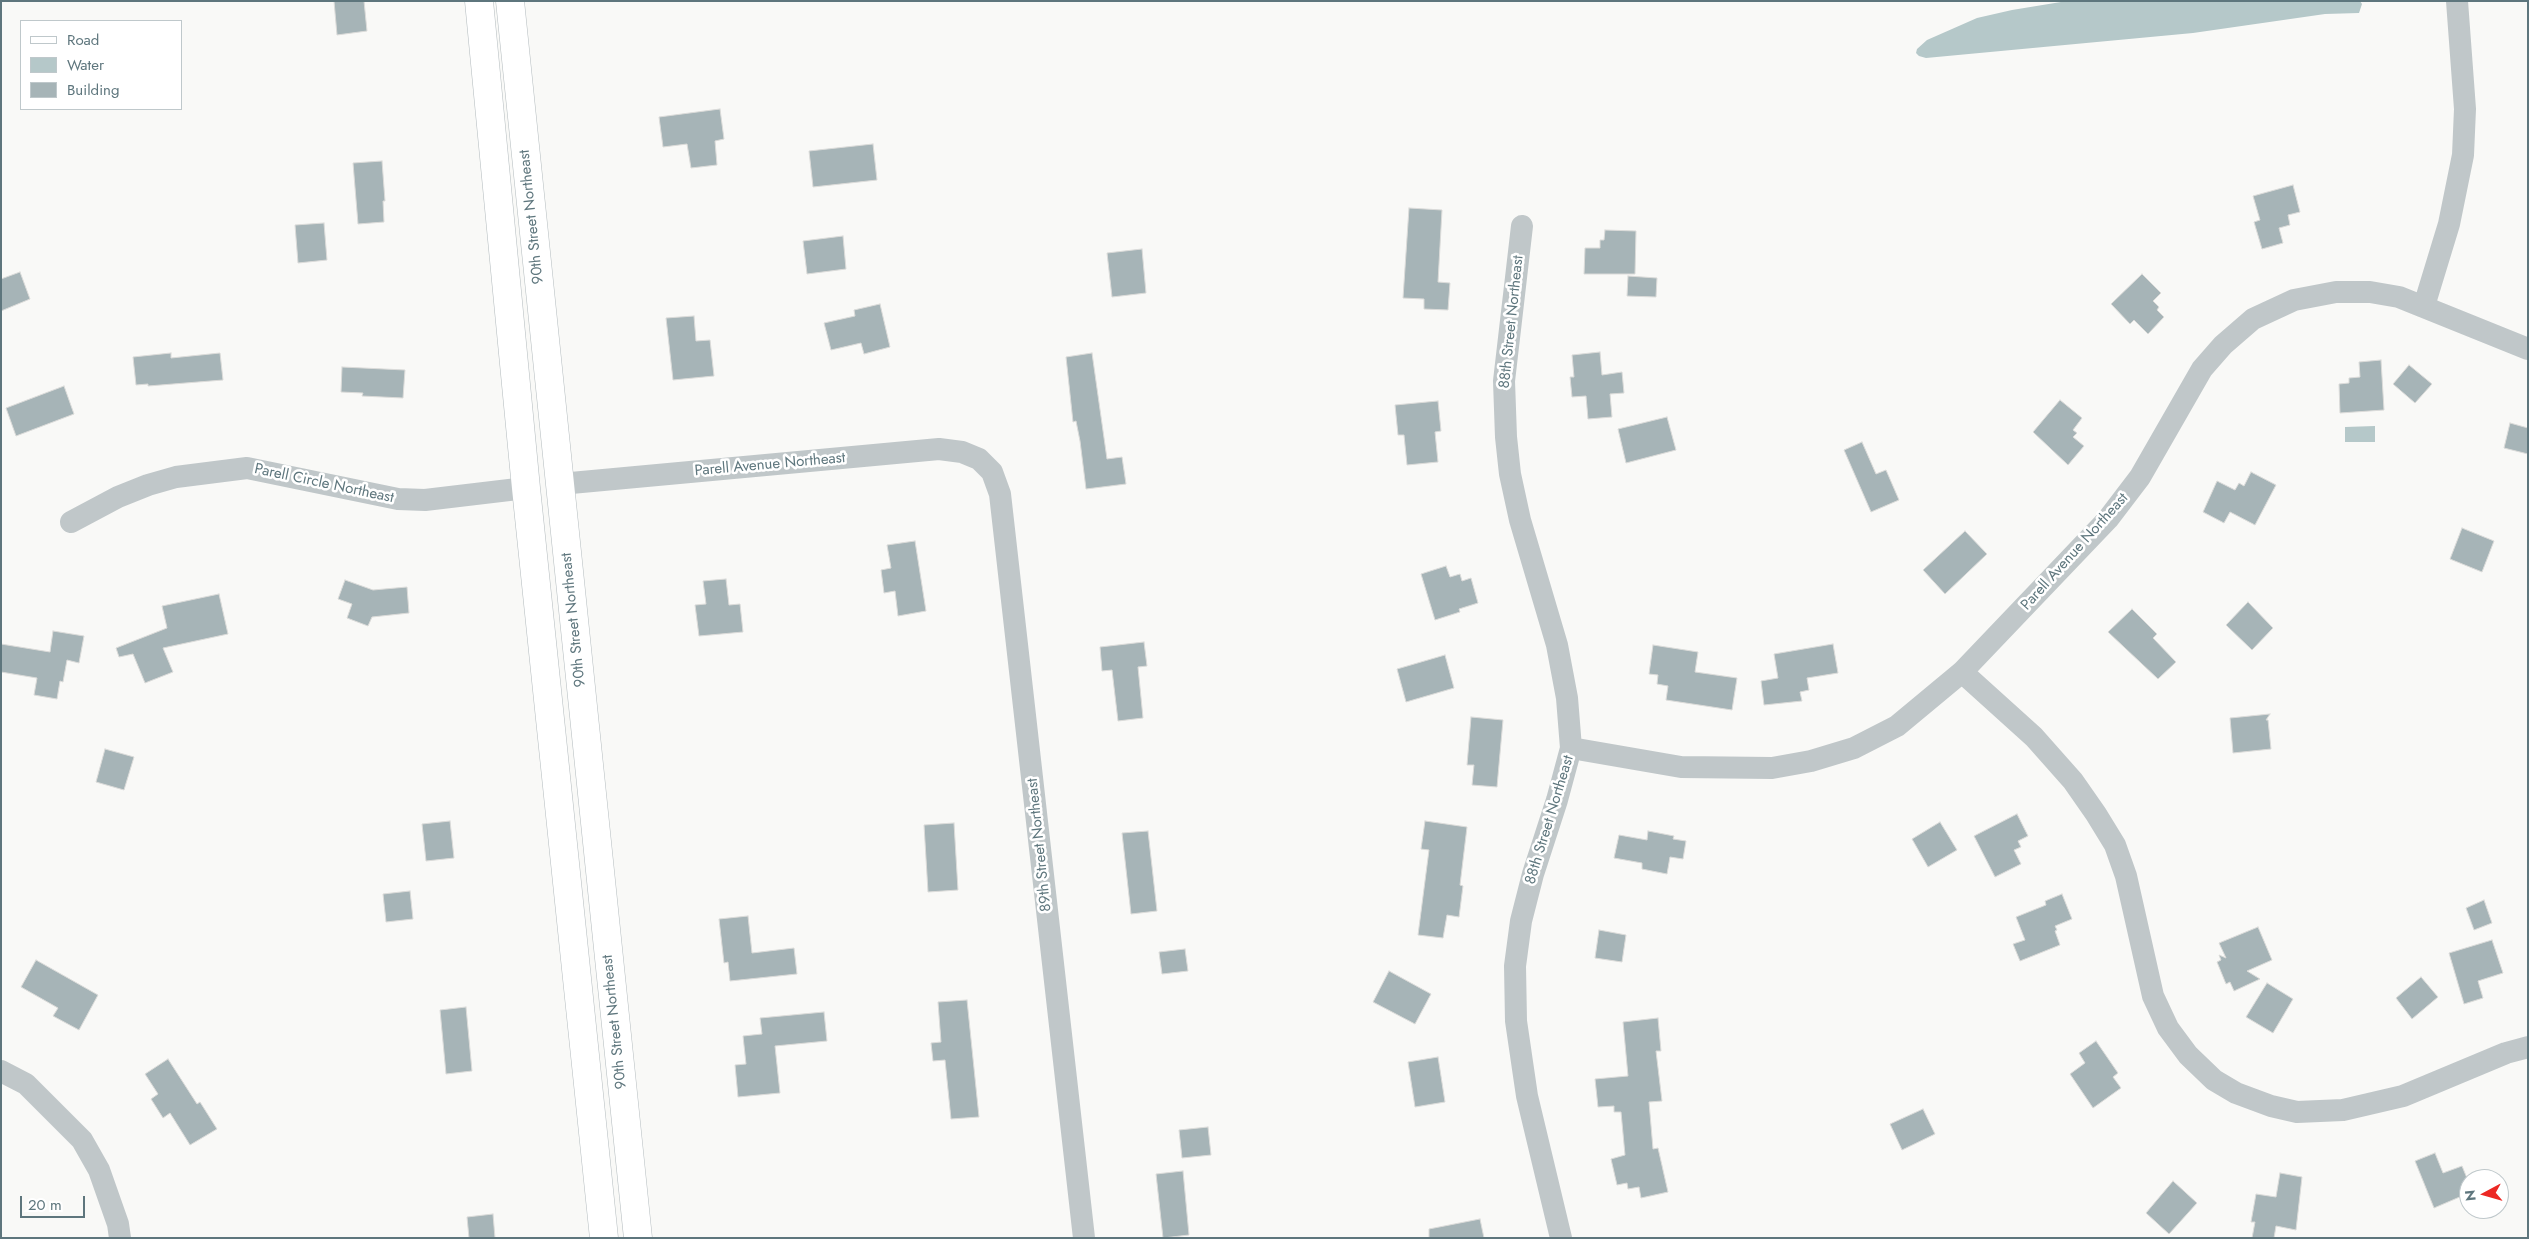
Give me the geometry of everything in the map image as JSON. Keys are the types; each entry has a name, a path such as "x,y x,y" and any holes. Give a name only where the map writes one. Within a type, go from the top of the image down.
{"main road":[{"name":"90th Street Northeast","path":"479,1 526,488 604,1238"},
{"name":"90th Street Northeast","path":"510,1 638,1238"}],"street":[{"path":"2424,306 2449,224 2462,154 2465,109 2457,1"},
{"name":"88th Street Northeast","path":"1522,226 1504,381 1509,466 1520,520 1557,645 1567,698 1571,748 1557,800 1533,874 1521,921 1515,966 1516,1021 1522,1069 1538,1148 1561,1238"},
{"name":"Parell Avenue Northeast","path":"1571,748 1681,767 1772,768 1811,761 1854,748 1897,726 1962,672 2002,633 2108,519 2140,477 2202,369 2223,345 2253,320 2294,300 2336,292 2370,292 2399,297 2528,349"},
{"name":"Parell Avenue Northeast","path":"560,484 939,449 962,452 979,459"},
{"name":"89th Street Northeast","path":"979,459 992,472 1000,494 1084,1238"},
{"name":"Parell Circle Northeast","path":"70,522 118,497 148,485 185,476 247,468 398,499 425,500 526,488"},
{"path":"1962,672 2034,737 2073,781 2096,814 2115,845 2126,876 2152,996 2168,1028 2178,1042 2188,1055 2214,1080 2236,1093 2271,1106 2297,1112 2343,1110 2403,1096 2506,1053 2528,1047"},
{"path":"1,1071 26,1084 82,1140 99,1170 118,1224 120,1238"}],"water":[{"path":"2067,1 2360,1 2362,4 2359,13 2325,14 2193,33 1926,58 1916,53 1917,49 1927,40 1977,18"},
{"path":"2375,426 2375,442 2345,442 2345,427"}],"building":[{"path":"334,1 364,1 367,31 337,35"},
{"path":"720,109 724,139 715,141 717,165 691,168 687,144 663,147 659,117"},
{"path":"873,144 877,180 813,187 809,151"},
{"path":"382,161 385,201 383,201 384,222 358,224 353,163"},
{"path":"2293,185 2300,212 2288,215 2290,225 2279,228 2283,243 2262,249 2254,222 2260,220 2253,196"},
{"path":"1409,208 1442,210 1438,282 1450,283 1448,310 1424,309 1424,299 1403,298"},
{"path":"324,223 327,260 298,263 295,225"},
{"path":"1605,230 1636,231 1635,274 1584,274 1585,248 1600,248 1600,240 1604,240"},
{"path":"843,236 846,269 807,274 803,241"},
{"path":"1142,249 1146,293 1112,297 1107,253"},
{"path":"20,272 30,299 1,311 1,279"},
{"path":"2142,274 2161,293 2153,301 2159,307 2157,310 2164,317 2148,334 2134,320 2130,324 2111,304"},
{"path":"1628,276 1657,278 1656,297 1627,296"},
{"path":"880,304 890,347 864,354 861,343 831,350 824,323 855,316 854,310"},
{"path":"694,316 696,341 710,340 714,376 673,380 666,318"},
{"path":"1600,352 1602,375 1622,372 1624,393 1610,394 1612,417 1588,419 1586,396 1572,397 1570,377 1574,377 1572,355"},
{"path":"171,353 171,358 220,353 223,380 148,386 148,384 136,385 133,357"},
{"path":"1092,353 1107,459 1122,457 1126,484 1086,489 1080,441 1076,421 1073,422 1066,357"},
{"path":"2381,360 2384,410 2340,413 2339,384 2349,383 2349,378 2360,377 2359,362"},
{"path":"2409,365 2432,384 2415,403 2393,384"},
{"path":"342,367 405,370 403,398 362,396 363,393 341,392"},
{"path":"64,386 74,414 16,436 6,408"},
{"path":"2060,400 2082,418 2073,430 2077,433 2073,437 2084,446 2068,465 2033,432"},
{"path":"1438,401 1441,431 1435,432 1438,462 1407,465 1404,435 1398,435 1395,405"},
{"path":"1667,417 1676,450 1626,463 1618,429"},
{"path":"2510,423 2528,428 2528,454 2504,448"},
{"path":"1862,442 1876,474 1886,470 1899,500 1871,512 1844,450"},
{"path":"2251,472 2276,485 2255,525 2230,512 2224,523 2203,512 2217,481 2235,490 2239,483 2244,486"},
{"path":"2462,528 2494,541 2482,572 2450,559"},
{"path":"1965,531 1987,554 1945,594 1923,570"},
{"path":"915,541 926,611 898,616 895,591 884,593 881,570 891,568 887,545"},
{"path":"1446,566 1450,577 1460,574 1462,581 1471,578 1478,603 1459,609 1460,612 1435,620 1421,574"},
{"path":"726,579 729,605 740,604 743,632 699,636 695,605 706,604 703,581"},
{"path":"345,580 373,590 407,587 409,613 372,617 368,626 347,618 352,604 338,599"},
{"path":"219,594 228,634 163,648 173,672 145,683 133,654 119,657 116,648 167,628 162,606"},
{"path":"2248,602 2273,628 2252,650 2226,625"},
{"path":"2132,609 2157,634 2153,638 2176,662 2158,679 2108,632"},
{"path":"53,631 84,636 79,663 67,660 63,682 60,681 57,699 34,695 37,678 1,672 1,644 50,652"},
{"path":"1144,642 1147,666 1138,667 1143,718 1118,721 1112,670 1102,671 1100,647"},
{"path":"1833,644 1838,673 1807,678 1809,690 1800,692 1802,701 1764,705 1761,681 1778,678 1774,654"},
{"path":"1653,645 1698,652 1695,672 1737,678 1732,710 1666,700 1668,686 1657,684 1658,675 1649,674"},
{"path":"1445,655 1454,688 1406,702 1397,669"},
{"path":"2270,714 2266,720 2268,720 2271,749 2233,753 2230,718"},
{"path":"1471,717 1503,720 1497,787 1472,785 1474,765 1467,765"},
{"path":"105,749 134,757 124,790 96,782"},
{"path":"2017,814 2028,836 2018,841 2021,847 2014,850 2021,864 1995,877 1974,836"},
{"path":"450,821 454,858 426,861 422,824"},
{"path":"1425,821 1467,827 1460,885 1463,886 1459,917 1447,915 1443,938 1418,935 1429,850 1421,849"},
{"path":"1940,822 1957,850 1928,867 1912,839"},
{"path":"954,823 958,890 928,892 924,825"},
{"path":"1148,831 1157,911 1131,914 1122,833"},
{"path":"1648,831 1674,836 1673,839 1686,841 1683,859 1670,857 1667,874 1642,869 1642,863 1614,858 1619,835 1647,840"},
{"path":"410,891 413,919 386,922 383,894"},
{"path":"2062,894 2072,919 2055,926 2060,945 2020,961 2013,944 2025,940 2016,917 2046,905 2045,901"},
{"path":"2484,900 2492,923 2474,930 2466,908"},
{"path":"748,916 752,953 794,948 797,974 730,981 728,962 724,963 719,919"},
{"path":"2258,927 2272,960 2247,971 2260,979 2234,991 2230,982 2226,984 2217,962 2221,960 2219,955 2226,958 2219,943"},
{"path":"1599,930 1626,935 1622,962 1595,958"},
{"path":"2492,940 2503,973 2478,981 2483,998 2464,1004 2449,953"},
{"path":"1185,949 1188,971 1162,974 1159,952"},
{"path":"36,960 98,995 79,1030 53,1016 58,1008 21,987"},
{"path":"1389,971 1431,994 1415,1024 1373,1002"},
{"path":"2421,977 2438,997 2412,1019 2396,998"},
{"path":"2267,983 2293,999 2273,1033 2246,1017"},
{"path":"967,1000 979,1117 951,1119 945,1060 933,1061 931,1043 941,1042 938,1002"},
{"path":"466,1007 472,1071 446,1074 440,1010"},
{"path":"824,1012 827,1041 775,1046 780,1093 738,1097 735,1065 746,1064 743,1036 762,1034 760,1018"},
{"path":"1658,1018 1661,1051 1656,1051 1662,1101 1649,1102 1653,1149 1658,1148 1668,1192 1641,1198 1639,1187 1628,1189 1627,1183 1617,1185 1611,1159 1625,1155 1621,1112 1614,1112 1614,1106 1598,1107 1595,1079 1628,1076 1623,1022"},
{"path":"2096,1041 2118,1073 2113,1077 2121,1088 2093,1108 2070,1074 2085,1063 2079,1053"},
{"path":"1438,1057 1445,1102 1415,1107 1408,1062"},
{"path":"168,1059 197,1104 200,1102 217,1129 190,1145 170,1113 163,1118 151,1099 158,1094 145,1074"},
{"path":"1923,1109 1935,1134 1902,1150 1890,1124"},
{"path":"1208,1127 1211,1155 1182,1158 1179,1130"},
{"path":"2435,1153 2443,1173 2462,1166 2463,1169 2459,1169 2459,1197 2434,1208 2415,1161"},
{"path":"1183,1171 1189,1235 1163,1238 1156,1174"},
{"path":"2280,1173 2302,1177 2296,1230 2276,1226 2274,1238 2252,1238 2255,1222 2251,1222 2256,1194 2276,1197"},
{"path":"2173,1181 2197,1203 2169,1234 2146,1213"},
{"path":"493,1214 495,1238 469,1238 467,1217"},
{"path":"1480,1219 1484,1238 1429,1238 1429,1229"}]}
